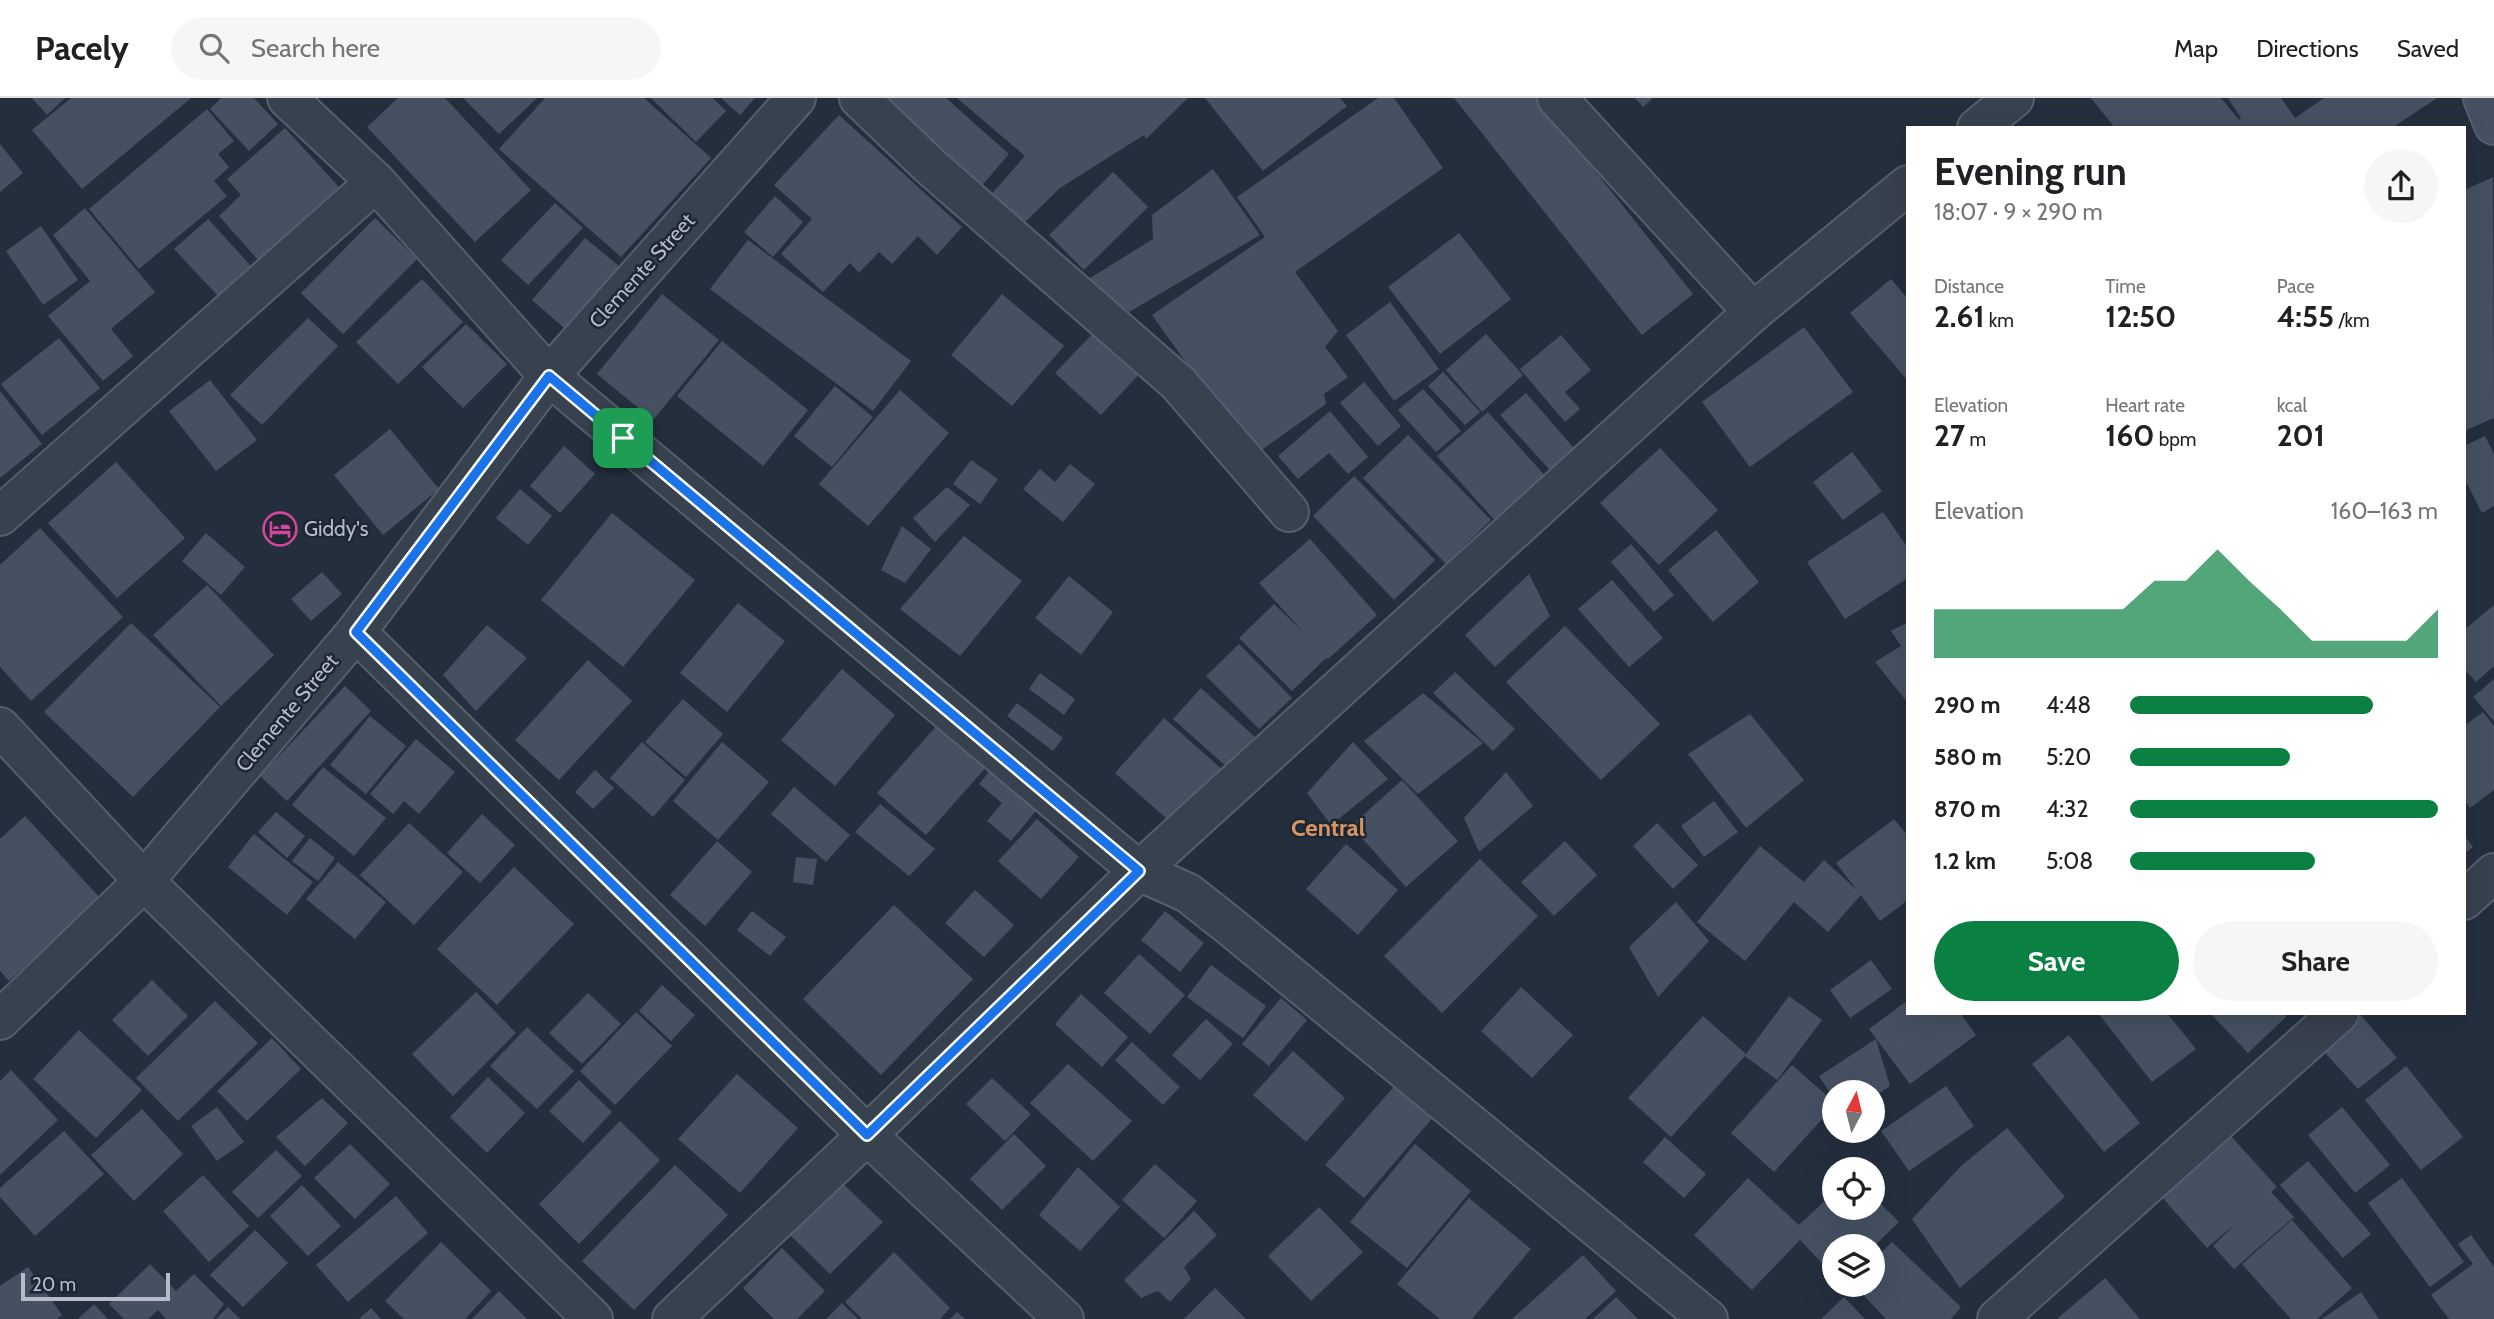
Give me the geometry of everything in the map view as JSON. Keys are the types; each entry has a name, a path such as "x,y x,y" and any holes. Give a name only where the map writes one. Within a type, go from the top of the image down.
{"main road":[{"path":"2483,98 2494,125"}],"street":[{"path":"287,98 376,182 549,376 1139,871 1188,893 1708,1319"},
{"name":"Clemente Street","path":"0,1020 144,881 356,632 549,376 796,98"},
{"path":"859,98 930,166 1178,383 1289,512"},
{"path":"1557,98 1753,312"},
{"path":"1979,126 2014,98"},
{"path":"0,516 376,182"},
{"path":"672,1319 867,1135 1139,871 1753,312 1906,187"},
{"path":"356,632 867,1135 1064,1319"},
{"path":"0,727 144,881 593,1319"},
{"path":"2466,898 2494,873"},
{"path":"1997,1319 2337,1015"}],"building":[{"path":"32,98 65,98 47,115"},
{"path":"71,98 191,98 82,189 32,130"},
{"path":"221,98 254,98 278,124 249,151 210,109"},
{"path":"398,98 445,98 531,190 475,242 367,127"},
{"path":"463,98 537,98 499,134"},
{"path":"545,98 644,98 711,158 621,257 499,149"},
{"path":"651,98 713,98 726,111 696,142"},
{"path":"721,98 755,98 740,115"},
{"path":"874,98 946,98 1009,154 973,196"},
{"path":"957,98 1188,98 1146,139 1144,135 1060,188 1021,226 987,199 1025,156"},
{"path":"1205,98 1340,98 1347,106 1263,171"},
{"path":"1378,98 1394,98 1443,168 1295,272 1338,331 1325,347 1348,377 1324,394 1326,404 1253,456 1152,315 1265,237 1237,197"},
{"path":"1454,98 1537,98 1693,294 1642,335"},
{"path":"1635,98 1653,98 1643,107"},
{"path":"2091,98 2221,98 2239,120 2241,118 2228,98 2281,98 2295,118 2324,98 2437,98 2395,126 2113,126"},
{"path":"207,109 234,141 218,154 229,167 214,181 227,196 139,269 89,209"},
{"path":"839,115 962,227 937,255 918,236 892,264 879,252 859,273 850,263 823,292 781,254 812,219 774,185"},
{"path":"285,128 339,187 258,260 219,216 241,195 227,179"},
{"path":"0,144 23,173 0,192"},
{"path":"1213,169 1260,235 1129,312 1087,280 1153,239 1152,215"},
{"path":"1113,172 1148,207 1084,270 1049,235"},
{"path":"2493,177 2494,418 2466,430 2466,189"},
{"path":"775,196 803,222 773,257 744,232"},
{"path":"555,203 583,228 528,285 501,260"},
{"path":"85,208 155,292 111,329 133,356 103,381 48,316 90,281 53,235"},
{"path":"375,218 417,259 343,334 301,293"},
{"path":"208,219 251,266 218,296 174,249"},
{"path":"41,226 78,280 43,305 6,251"},
{"path":"1459,233 1511,299 1440,354 1388,287"},
{"path":"585,238 625,271 571,334 532,300"},
{"path":"748,240 911,361 873,411 710,289"},
{"path":"422,279 463,322 398,384 356,342"},
{"path":"1891,279 1906,297 1906,379 1850,313"},
{"path":"662,294 719,340 653,420 597,374"},
{"path":"1002,294 1064,346 1012,406 951,355"},
{"path":"1390,302 1439,369 1394,401 1346,335"},
{"path":"308,318 338,346 262,425 230,395"},
{"path":"466,324 507,364 463,408 422,367"},
{"path":"1804,327 1853,392 1750,467 1702,402"},
{"path":"1098,328 1143,370 1101,415 1055,373"},
{"path":"1486,334 1523,375 1482,412 1446,370"},
{"path":"1561,335 1591,370 1565,392 1580,409 1565,422 1520,369"},
{"path":"59,338 100,388 42,435 1,384"},
{"path":"722,341 808,410 763,466 677,396"},
{"path":"1443,372 1480,412 1465,425 1428,386"},
{"path":"210,380 257,440 216,471 169,411"},
{"path":"1364,382 1401,426 1378,446 1340,403"},
{"path":"835,386 873,417 832,467 794,436"},
{"path":"1423,389 1461,431 1436,452 1398,410"},
{"path":"900,390 949,433 868,526 819,484"},
{"path":"0,391 42,444 0,478"},
{"path":"1526,393 1580,455 1555,476 1500,415"},
{"path":"1330,411 1368,457 1348,474 1329,453 1298,479 1278,456"},
{"path":"1488,412 1548,479 1497,523 1437,456"},
{"path":"390,429 439,489 383,535 334,475"},
{"path":"1408,435 1491,520 1446,564 1363,478"},
{"path":"2485,436 2494,454 2494,506 2482,513 2466,482 2466,445"},
{"path":"564,446 595,474 560,513 530,486"},
{"path":"1660,448 1718,510 1659,565 1600,503"},
{"path":"1852,452 1882,491 1843,520 1813,482"},
{"path":"971,460 998,479 980,504 953,484"},
{"path":"116,462 185,538 117,598 48,523"},
{"path":"1070,464 1095,484 1063,522 1023,489 1040,469 1055,482"},
{"path":"1354,476 1435,560 1394,600 1313,516"},
{"path":"947,487 970,505 935,542 913,518"},
{"path":"520,489 552,516 528,545 496,518"},
{"path":"1883,512 1906,545 1906,579 1845,619 1807,562"},
{"path":"612,513 695,580 623,667 541,600"},
{"path":"902,526 931,549 905,583 881,570"},
{"path":"40,528 123,617 31,701 0,667 0,565"},
{"path":"1716,530 1759,582 1713,622 1668,570"},
{"path":"206,533 245,567 221,595 182,561"},
{"path":"964,536 1022,581 960,656 900,609"},
{"path":"1310,539 1377,615 1292,691 1239,638 1274,604 1304,633 1259,583"},
{"path":"1631,544 1674,595 1654,612 1611,562"},
{"path":"322,572 342,594 311,621 291,599"},
{"path":"1529,574 1550,616 1495,667 1465,635"},
{"path":"1069,576 1113,612 1081,655 1035,618"},
{"path":"1612,580 1663,638 1629,667 1578,609"},
{"path":"207,585 274,655 221,706 153,635"},
{"path":"738,603 785,641 727,712 680,673"},
{"path":"2494,605 2494,666 2476,682 2466,671 2466,628"},
{"path":"131,623 220,707 133,797 44,712"},
{"path":"1906,623 1906,701 1875,662 1901,646 1891,631"},
{"path":"487,625 527,658 476,711 443,675"},
{"path":"1565,626 1660,724 1601,780 1506,682"},
{"path":"1239,644 1292,698 1259,729 1206,676"},
{"path":"588,660 632,701 559,780 515,740"},
{"path":"842,669 895,715 835,786 781,740"},
{"path":"1455,672 1515,729 1493,751 1433,693"},
{"path":"1040,673 1075,699 1064,715 1029,689"},
{"path":"2494,679 2494,721 2473,697"},
{"path":"345,686 371,711 287,801 260,776"},
{"path":"1201,688 1255,737 1228,768 1173,719"},
{"path":"1423,693 1483,743 1418,794 1364,741"},
{"path":"683,699 723,734 686,777 645,742"},
{"path":"1017,703 1063,738 1053,751 1007,716"},
{"path":"2483,712 2494,726 2494,790 2470,808 2466,803 2466,725"},
{"path":"1750,714 1804,780 1746,828 1688,754"},
{"path":"370,716 406,746 366,794 330,765"},
{"path":"1164,718 1225,772 1176,827 1115,773"},
{"path":"940,722 989,764 926,835 877,793"},
{"path":"416,739 455,772 419,814 404,801 393,814 370,794"},
{"path":"642,742 685,780 653,817 610,778"},
{"path":"722,742 769,782 718,840 673,801"},
{"path":"1353,742 1388,779 1331,825 1307,793"},
{"path":"998,761 1045,800 1011,841 987,821 1002,803 979,784"},
{"path":"323,767 386,818 354,856 292,805"},
{"path":"595,770 614,788 593,809 575,792"},
{"path":"1506,772 1533,806 1479,852 1464,818"},
{"path":"1402,780 1458,841 1406,887 1351,826"},
{"path":"794,787 850,835 826,862 771,814"},
{"path":"1714,801 1738,832 1704,857 1681,826"},
{"path":"880,804 935,849 909,876 855,832"},
{"path":"276,812 305,836 287,858 258,832"},
{"path":"482,814 515,845 480,883 447,853"},
{"path":"25,816 100,898 9,981 0,971 0,839"},
{"path":"1037,819 1079,857 1041,899 998,861"},
{"path":"1894,819 1906,834 1906,902 1880,921 1861,895 1828,932 1794,902 1745,961 1697,922 1760,846 1804,882 1824,860 1857,890 1836,863"},
{"path":"409,823 463,872 414,925 360,875"},
{"path":"1657,823 1698,865 1673,889 1633,846"},
{"path":"254,834 313,882 287,915 228,867"},
{"path":"310,838 335,858 318,881 292,861"},
{"path":"2466,838 2473,847 2466,852"},
{"path":"717,841 752,872 705,926 670,895"},
{"path":"1565,841 1597,875 1554,916 1521,882"},
{"path":"1346,844 1398,890 1358,935 1306,889"},
{"path":"796,857 817,859 813,885 793,882"},
{"path":"1480,859 1538,916 1442,1013 1384,956"},
{"path":"338,862 386,902 355,939 306,899"},
{"path":"514,867 574,924 497,1005 437,949"},
{"path":"975,890 1014,925 984,957 945,923"},
{"path":"1676,902 1709,941 1658,997 1629,947"},
{"path":"894,905 973,979 881,1075 803,999"},
{"path":"752,911 786,937 770,956 737,930"},
{"path":"1165,911 1204,943 1180,972 1141,940"},
{"path":"1139,954 1185,995 1150,1034 1104,993"},
{"path":"1871,960 1892,989 1850,1018 1830,990"},
{"path":"1211,965 1266,1006 1243,1038 1187,997"},
{"path":"152,980 188,1016 148,1056 112,1020"},
{"path":"662,985 695,1015 671,1041 639,1011"},
{"path":"1521,987 1573,1035 1532,1078 1481,1031"},
{"path":"476,992 516,1033 453,1096 412,1054"},
{"path":"588,993 621,1024 582,1064 549,1033"},
{"path":"1081,994 1128,1037 1102,1067 1055,1024"},
{"path":"1789,996 1822,1020 1777,1080 1745,1056 1671,1137 1628,1098 1703,1016 1746,1054"},
{"path":"1281,998 1307,1020 1269,1066 1242,1044"},
{"path":"215,1001 258,1043 178,1121 136,1078"},
{"path":"1906,1001 1906,1015 1961,1015 1976,1035 1910,1084 1869,1029"},
{"path":"636,1012 672,1046 615,1105 580,1071"},
{"path":"2100,1015 2169,1015 2196,1049 2152,1082"},
{"path":"2212,1015 2287,1016 2248,1053"},
{"path":"2354,1015 2361,1015 2397,1058 2358,1089 2318,1045"},
{"path":"1206,1019 1233,1044 1200,1080 1172,1055"},
{"path":"527,1027 574,1071 537,1109 490,1066"},
{"path":"79,1030 142,1090 96,1138 33,1079"},
{"path":"2069,1035 2140,1123 2104,1152 2032,1064"},
{"path":"272,1038 301,1069 247,1121 217,1091"},
{"path":"1876,1039 1890,1086 1885,1089 1885,1080 1822,1081 1819,1076"},
{"path":"1132,1042 1180,1087 1163,1105 1115,1060"},
{"path":"1293,1051 1345,1098 1306,1142 1253,1095"},
{"path":"1068,1064 1132,1121 1093,1161 1030,1103"},
{"path":"1792,1065 1822,1091 1822,1119 1774,1172 1731,1133"},
{"path":"2406,1066 2463,1137 2421,1170 2365,1100"},
{"path":"11,1070 58,1120 0,1175 0,1081"},
{"path":"737,1074 798,1128 740,1193 678,1139"},
{"path":"488,1077 525,1113 487,1153 450,1117"},
{"path":"992,1078 1031,1114 1005,1141 966,1104"},
{"path":"579,1080 612,1112 583,1143 549,1111"},
{"path":"1399,1081 1436,1114 1364,1198 1325,1165"},
{"path":"1946,1086 1974,1126 1909,1171 1885,1137 1885,1128"},
{"path":"322,1098 348,1123 305,1166 276,1137"},
{"path":"217,1107 244,1142 217,1161 191,1126"},
{"path":"2342,1107 2390,1165 2355,1193 2308,1135"},
{"path":"142,1109 183,1154 134,1201 91,1155"},
{"path":"620,1121 660,1160 579,1244 539,1204"},
{"path":"2007,1128 2065,1197 1960,1288 1912,1219 1961,1166"},
{"path":"64,1131 104,1174 35,1236 0,1197 0,1188"},
{"path":"1014,1134 1046,1166 1002,1210 970,1179"},
{"path":"2229,1134 2277,1187 2271,1192 2294,1217 2234,1269 2213,1246 2236,1223 2207,1248 2160,1195"},
{"path":"1665,1137 1706,1174 1684,1198 1643,1162"},
{"path":"350,1144 390,1184 355,1219 314,1178"},
{"path":"1415,1144 1471,1191 1407,1268 1350,1222"},
{"path":"276,1150 302,1176 258,1218 232,1192"},
{"path":"2308,1161 2371,1234 2343,1258 2280,1185"},
{"path":"1155,1164 1197,1201 1164,1238 1122,1200"},
{"path":"675,1165 728,1215 634,1310 582,1261"},
{"path":"1078,1167 1120,1207 1080,1251 1039,1215"},
{"path":"203,1175 249,1226 209,1262 163,1211"},
{"path":"1748,1178 1799,1225 1822,1203 1822,1220 1885,1220 1885,1208 1899,1222 1885,1235 1822,1234 1822,1263 1800,1240 1752,1290 1694,1235"},
{"path":"2402,1178 2464,1262 2430,1287 2368,1203"},
{"path":"840,1181 883,1222 830,1274 788,1233"},
{"path":"302,1185 341,1226 308,1256 270,1216"},
{"path":"396,1196 428,1233 348,1302 316,1265"},
{"path":"1469,1198 1531,1249 1472,1319 1440,1319 1397,1284"},
{"path":"1319,1207 1363,1252 1311,1301 1268,1256"},
{"path":"1194,1211 1217,1235 1184,1267 1191,1279 1170,1302 1158,1291 1141,1298 1124,1280"},
{"path":"2292,1220 2352,1288 2317,1319 2291,1319 2242,1264"},
{"path":"255,1230 288,1263 243,1307 210,1275"},
{"path":"2471,1235 2494,1267 2494,1319 2449,1319 2431,1295 2473,1264 2458,1244"},
{"path":"441,1242 491,1291 465,1319 404,1319 385,1301"},
{"path":"1892,1242 1961,1307 1951,1319 1886,1319 1865,1297 1885,1297 1885,1249"},
{"path":"782,1248 825,1291 797,1319 774,1319 743,1288"},
{"path":"894,1252 950,1308 940,1319 862,1319 845,1302"},
{"path":"1583,1255 1616,1291 1585,1319 1512,1319"},
{"path":"150,1264 176,1291 194,1274 224,1304 213,1319 166,1319 158,1310 148,1319 124,1319 109,1304"},
{"path":"28,1267 62,1315 57,1319 0,1319 0,1286"},
{"path":"2105,1278 2140,1319 2057,1319"},
{"path":"1215,1288 1246,1319 1184,1319"},
{"path":"499,1291 527,1319 472,1319"},
{"path":"2361,1292 2379,1319 2322,1319"},
{"path":"1616,1297 1638,1319 1593,1319"},
{"path":"1844,1297 1865,1319 1821,1319"},
{"path":"842,1303 858,1319 826,1319"},
{"path":"94,1304 108,1319 78,1319"},
{"path":"228,1307 240,1319 216,1319"},
{"path":"371,1308 381,1319 359,1319"},
{"path":"957,1312 965,1319 950,1319"}],"place":[{"name":"Giddy's","path":"280,529"}],"district":[{"name":"Central","path":"1328,828"}],"route":[{"path":"549,376 623,438 1139,871 867,1135 356,632 549,376"}]}
